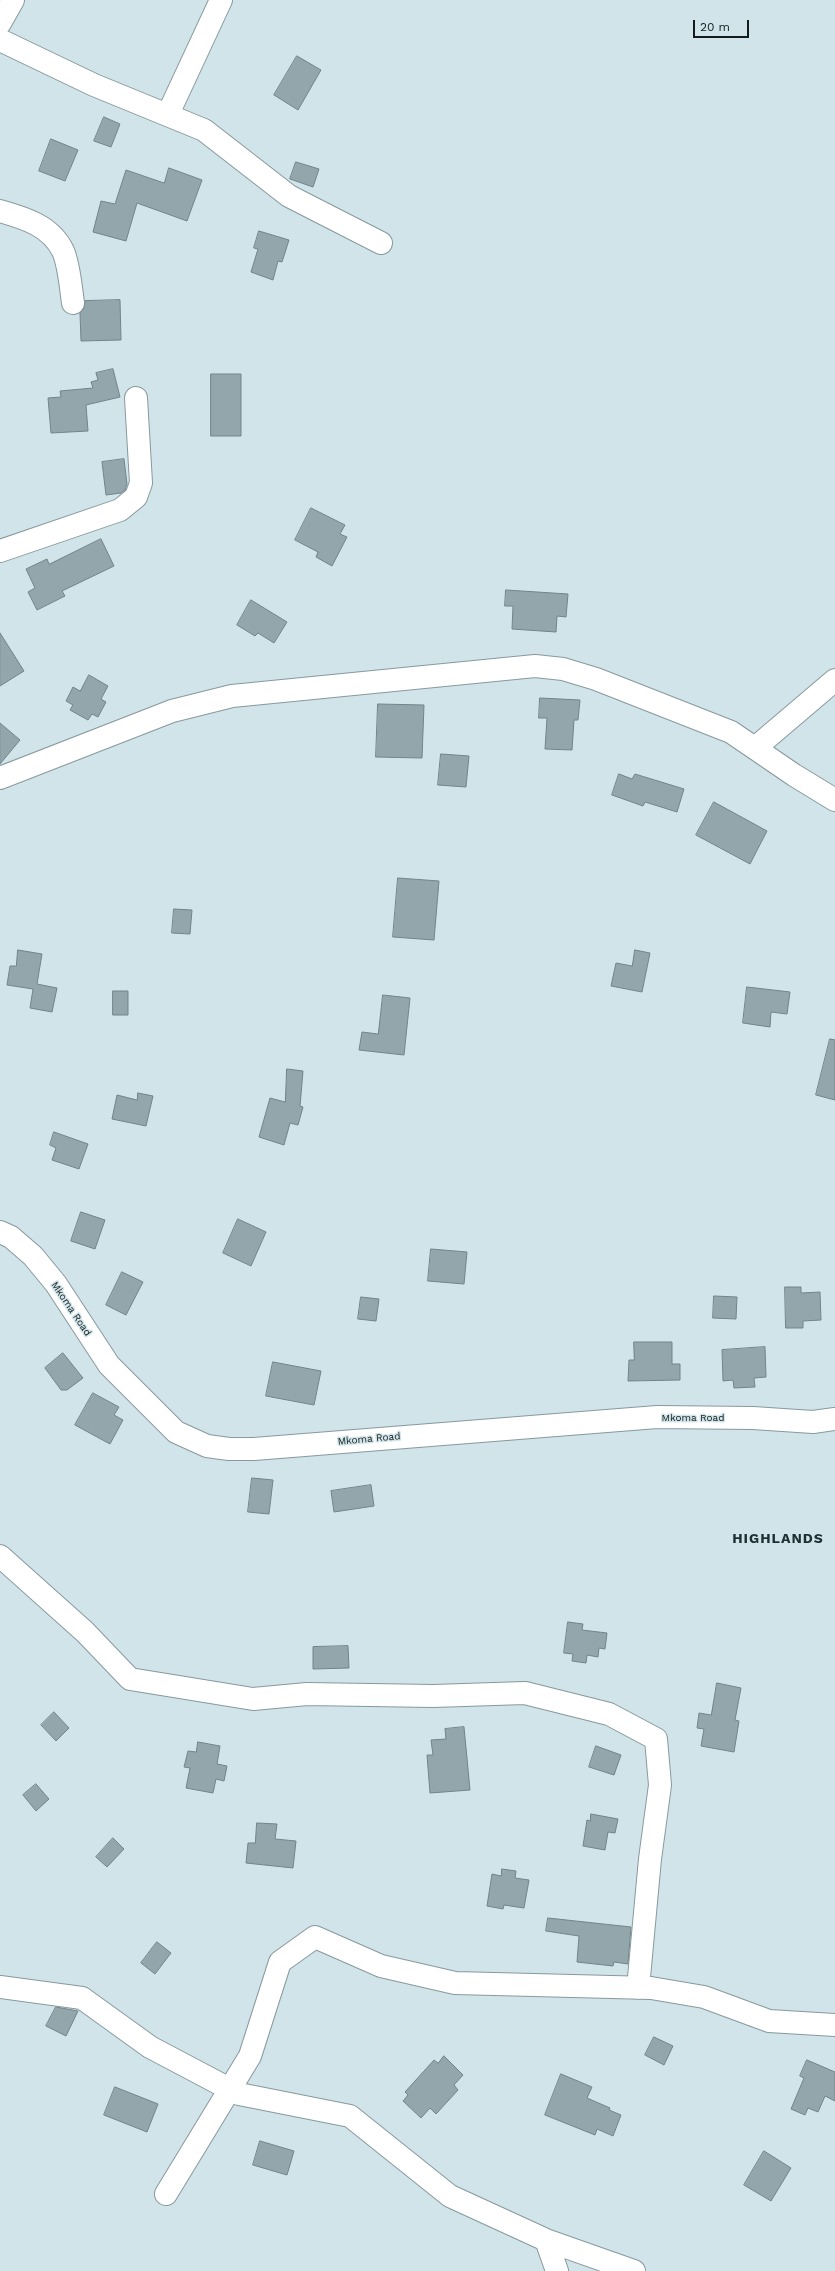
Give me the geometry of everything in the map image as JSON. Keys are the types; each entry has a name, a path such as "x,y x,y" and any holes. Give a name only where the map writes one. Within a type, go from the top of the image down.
{"street":[{"path":"0,23 13,0"},
{"path":"168,114 221,0"},
{"path":"0,40 94,85 204,130 289,196 381,243"},
{"path":"0,211 29,220 48,231 64,252 73,303"},
{"path":"0,551 108,515 126,506 136,497 141,483 136,398"},
{"path":"0,778 172,711 232,696 535,666 563,668 596,679 731,732 835,800"},
{"path":"755,748 835,680"},
{"name":"Mkoma Road","path":"0,1232 11,1236 38,1262 56,1284 109,1365 176,1432 206,1446 229,1449 254,1449 657,1418 753,1418 813,1422 835,1419"},
{"path":"0,1556 85,1632 130,1679 254,1699 308,1694 433,1696 525,1694 609,1714 656,1739 660,1785 650,1859 638,1988"},
{"path":"166,2194 250,2056 280,1962 315,1937 381,1966 455,1983 638,1988 704,1997 769,2021 835,2025"},
{"path":"0,1988 82,1998 150,2047 239,2094 350,2116 450,2196 546,2240 634,2271"},
{"path":"546,2240 557,2271"}],"building":[{"path":"297,56 321,70 298,110 274,95"},
{"path":"104,117 120,124 111,147 94,141"},
{"path":"51,139 78,150 65,181 39,171"},
{"path":"296,162 319,169 313,187 290,179"},
{"path":"169,168 202,180 187,221 137,203 126,241 93,232 101,201 115,204 126,170 164,183"},
{"path":"259,231 289,240 282,262 278,261 273,280 251,272 258,249 254,248"},
{"path":"120,300 121,340 81,341 80,313 84,308 85,301"},
{"path":"113,369 120,397 86,405 88,431 51,433 48,398 61,397 60,391 93,388 91,382 98,380 96,373"},
{"path":"211,374 241,374 241,436 211,436"},
{"path":"124,459 127,484 125,490 121,493 106,495 102,462"},
{"path":"311,508 345,525 340,534 347,537 332,566 316,557 318,552 295,540"},
{"path":"101,539 114,566 62,591 65,596 37,610 28,592 35,588 26,569 47,559 49,564"},
{"path":"506,590 568,594 566,617 557,616 556,632 512,629 513,606 505,606"},
{"path":"251,600 287,622 274,643 258,633 255,636 237,625"},
{"path":"0,633 24,671 0,686"},
{"path":"89,675 108,686 101,699 106,702 98,717 92,714 88,720 70,710 73,705 66,701 73,687 80,691"},
{"path":"540,698 580,700 578,720 574,720 572,750 545,749 547,718 539,718"},
{"path":"378,704 424,705 422,758 376,757"},
{"path":"0,723 20,740 0,764"},
{"path":"441,754 469,756 466,787 438,785"},
{"path":"619,774 632,779 635,774 684,789 677,812 645,802 643,806 612,795"},
{"path":"714,802 767,831 750,864 696,835"},
{"path":"398,878 439,881 434,940 393,937"},
{"path":"174,909 192,910 190,934 172,933"},
{"path":"18,950 42,954 37,984 57,988 52,1012 30,1008 33,989 7,985 10,966 16,966"},
{"path":"635,950 650,953 642,992 611,986 616,963 632,966"},
{"path":"747,987 790,992 787,1014 771,1012 770,1027 743,1023"},
{"path":"113,991 128,991 128,1015 113,1015"},
{"path":"383,995 410,998 404,1055 359,1050 362,1032 378,1034"},
{"path":"830,1039 835,1040 835,1100 816,1095"},
{"path":"287,1069 303,1071 300,1106 303,1107 298,1125 290,1123 284,1145 259,1137 270,1098 285,1102"},
{"path":"138,1093 153,1096 146,1126 112,1119 117,1095 137,1100"},
{"path":"54,1132 88,1144 79,1169 52,1160 56,1148 50,1145"},
{"path":"81,1212 105,1220 95,1249 71,1241"},
{"path":"238,1219 266,1232 251,1266 223,1253"},
{"path":"431,1249 467,1252 464,1284 428,1281"},
{"path":"122,1272 143,1282 126,1315 106,1305"},
{"path":"785,1287 801,1287 801,1293 820,1292 821,1320 803,1321 803,1328 786,1328"},
{"path":"714,1296 737,1297 736,1319 713,1318"},
{"path":"361,1297 379,1299 376,1321 358,1319"},
{"path":"634,1342 672,1342 672,1364 680,1364 680,1380 628,1381 629,1360 634,1360"},
{"path":"765,1347 766,1377 754,1378 755,1387 734,1388 733,1380 723,1381 722,1350"},
{"path":"63,1353 83,1378 67,1390 61,1390 45,1368"},
{"path":"273,1362 321,1371 314,1405 266,1396"},
{"path":"93,1393 119,1407 114,1415 123,1420 110,1444 75,1425"},
{"path":"252,1478 273,1480 269,1514 248,1512"},
{"path":"371,1485 374,1506 334,1512 331,1491"},
{"path":"568,1622 583,1624 582,1630 607,1633 605,1649 599,1648 598,1657 587,1655 586,1663 572,1661 573,1654 564,1653"},
{"path":"348,1646 349,1668 313,1669 313,1647"},
{"path":"717,1683 741,1688 735,1720 739,1721 734,1752 701,1746 704,1729 697,1728 699,1713 711,1715"},
{"path":"54,1712 69,1728 56,1741 41,1725"},
{"path":"464,1727 470,1790 430,1793 427,1755 433,1755 431,1740 446,1739 445,1729"},
{"path":"198,1742 220,1746 217,1764 227,1766 224,1781 216,1779 213,1793 186,1788 190,1768 184,1767 188,1751 196,1752"},
{"path":"596,1746 621,1755 614,1775 589,1767"},
{"path":"36,1784 49,1799 36,1811 23,1795"},
{"path":"591,1814 618,1819 615,1833 608,1832 605,1850 583,1846 587,1820 590,1821"},
{"path":"257,1823 277,1824 275,1839 296,1841 293,1868 246,1863 248,1843 255,1843"},
{"path":"113,1838 124,1849 107,1867 96,1857"},
{"path":"502,1869 516,1871 515,1878 529,1880 524,1908 504,1905 503,1909 487,1906 492,1874 501,1876"},
{"path":"548,1918 631,1927 628,1964 614,1962 613,1966 577,1962 579,1936 546,1931"},
{"path":"157,1942 171,1953 155,1974 141,1963"},
{"path":"56,2007 78,2011 66,2036 46,2026"},
{"path":"654,2037 673,2046 664,2065 645,2055"},
{"path":"444,2056 463,2075 454,2085 458,2090 436,2114 430,2108 421,2118 403,2101 408,2095 405,2092 434,2060 438,2063"},
{"path":"807,2060 835,2072 835,2101 825,2096 818,2112 808,2108 805,2115 791,2109 804,2078 800,2076"},
{"path":"561,2074 592,2087 587,2098 610,2108 609,2110 621,2115 613,2136 597,2129 595,2135 545,2115"},
{"path":"115,2087 158,2104 147,2132 104,2115"},
{"path":"260,2141 294,2151 287,2175 253,2165"},
{"path":"764,2151 791,2168 771,2201 744,2185"}],"district":[{"name":"HIGHLANDS","path":"778,1539"}]}
